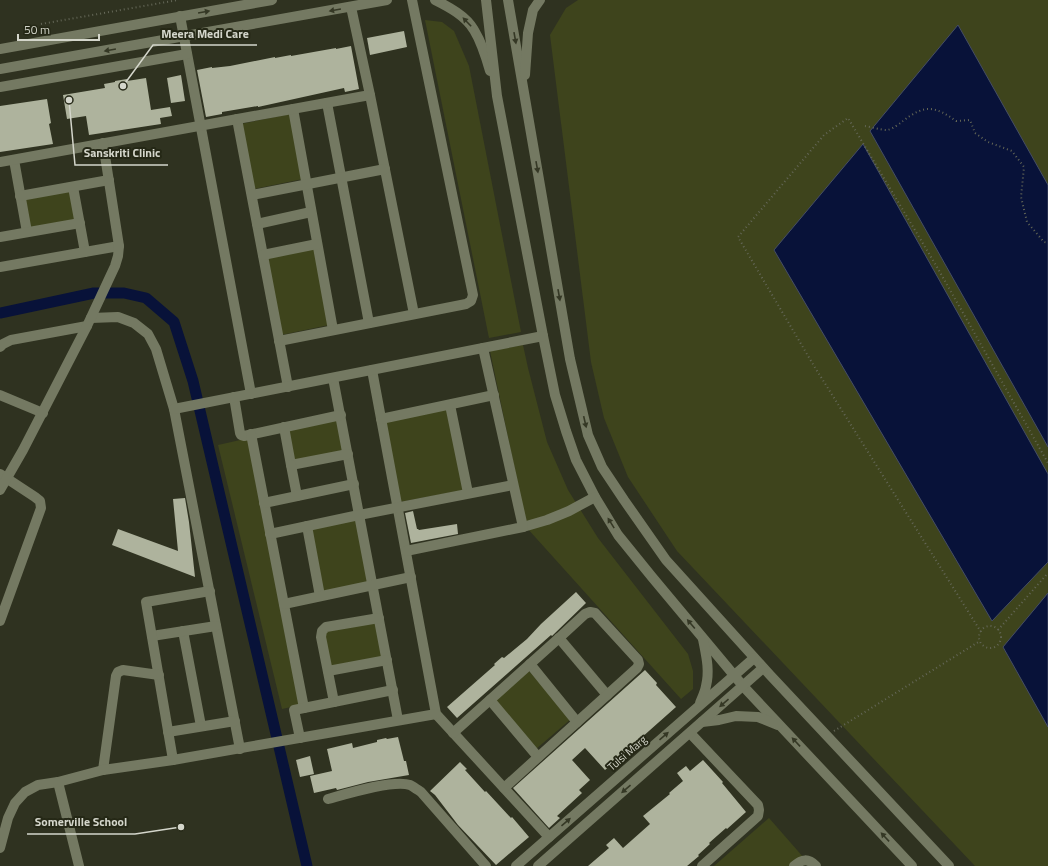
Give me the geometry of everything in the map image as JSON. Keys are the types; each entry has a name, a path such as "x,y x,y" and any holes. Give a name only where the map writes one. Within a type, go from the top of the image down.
{"street":[{"path":"0,49 272,0"},
{"path":"0,70 387,0"},
{"path":"279,341 466,304 471,300 473,295 412,0"},
{"path":"435,0 460,14 474,29 483,47 497,96"},
{"path":"486,0 497,96 543,336 555,395 576,460 595,497 618,535 652,577 743,686 912,866"},
{"path":"508,0 570,359 588,435 602,467 666,560 763,668 949,866"},
{"path":"524,93 528,33 533,10 540,0"},
{"path":"351,7 414,314"},
{"path":"180,16 251,394"},
{"path":"0,88 187,54"},
{"path":"0,162 370,95"},
{"path":"327,103 369,323"},
{"path":"293,109 333,330"},
{"path":"237,119 288,387"},
{"path":"0,490 3,476 42,413 91,318 115,266 118,256 119,246 103,143"},
{"path":"14,160 27,232"},
{"path":"252,194 385,169"},
{"path":"20,196 109,180"},
{"path":"73,186 85,252"},
{"path":"257,224 311,212"},
{"path":"0,237 80,223"},
{"path":"263,255 317,244"},
{"path":"0,266 119,246"},
{"path":"0,347 11,340 91,318 118,318 134,323 148,334 156,349 174,409 240,749"},
{"path":"174,409 543,336"},
{"path":"483,348 523,528"},
{"path":"372,370 436,714 549,837"},
{"path":"333,378 398,720"},
{"path":"0,395 42,413"},
{"path":"381,419 494,395"},
{"path":"234,397 240,433 244,436 341,415"},
{"path":"450,405 468,493"},
{"path":"284,427 297,496"},
{"path":"251,434 304,708"},
{"path":"291,465 348,454"},
{"path":"0,621 41,508 40,501 3,476"},
{"path":"264,503 354,484"},
{"path":"270,534 360,514 513,484"},
{"path":"406,551 523,528 547,520 595,497"},
{"path":"307,526 320,596"},
{"path":"284,604 410,577"},
{"path":"173,760 146,602 210,591"},
{"path":"453,733 585,614 590,612 595,613 638,660 639,664 637,668 504,788"},
{"path":"334,702 321,637 322,631 326,627 379,618"},
{"path":"152,636 216,626"},
{"path":"183,631 201,726"},
{"path":"699,705 706,687 708,675 707,659 702,637"},
{"path":"559,638 607,695"},
{"name":"Tulsi Marg","path":"516,866 754,658"},
{"path":"328,671 387,660"},
{"path":"530,664 577,722"},
{"path":"538,866 763,668"},
{"path":"102,770 116,676 118,672 122,670 159,675"},
{"path":"300,738 294,710 393,690"},
{"path":"490,700 538,757"},
{"path":"0,848 8,818 15,803 25,792 38,785 58,782 102,770 240,749 436,714"},
{"path":"702,722 736,716 758,717 782,727"},
{"path":"168,732 235,721"},
{"path":"690,733 758,805 759,810 758,816 702,866"},
{"path":"58,782 79,866"},
{"path":"328,799 387,784 399,783 410,785 421,792 486,866"},
{"path":"794,866 798,862 805,860 811,861 816,866"}],"path":[{"path":"41,24 178,0"},
{"path":"865,126 887,130 898,125 912,114 930,108 944,113 956,121 970,120 975,133 988,142 1012,151 1024,167 1021,198 1026,222 1044,242 1048,243"},
{"path":"980,641 981,632 814,366 738,237 824,135 848,118 937,267 1048,463"},
{"path":"998,630 1048,573"},
{"path":"980,641 989,648 997,645 1001,638 998,630 991,626 983,629 981,632"},
{"path":"826,735 980,641"}],"green space":[{"path":"578,0 1048,0 1048,866 975,866 677,551 628,477 604,418 591,362 550,35 566,8"},
{"path":"425,20 442,22 454,31 469,66 521,332 489,338"},
{"path":"290,114 303,179 254,189 241,124"},
{"path":"71,189 77,221 29,230 23,197"},
{"path":"314,248 329,325 281,335 266,257"},
{"path":"523,345 547,442 568,490 598,538 688,654 693,671 693,689 681,699 527,528 490,351"},
{"path":"448,409 464,490 400,502 384,421"},
{"path":"339,418 346,452 293,463 286,428"},
{"path":"249,438 300,705 282,709 218,445"},
{"path":"357,518 371,583 322,593 309,527"},
{"path":"377,621 384,658 330,668 323,632"},
{"path":"529,671 571,719 536,749 495,700"},
{"path":"769,818 804,858 795,866 714,866"}],"water":[{"path":"958,25 1048,185 1048,447 870,131"},
{"path":"863,144 1048,474 1048,562 992,621 774,250"},
{"path":"1048,593 1048,727 1003,647"}],"building":[{"path":"404,31 407,47 370,55 367,38"},
{"path":"351,46 359,89 345,92 344,88 258,107 222,112 222,114 206,117 197,70"},
{"path":"181,75 185,101 171,103 167,78"},
{"path":"146,78 151,110 170,107 172,116 160,118 161,124 89,135 86,116 67,119 63,95 105,88 104,84 115,81"},
{"path":"47,99 51,123 49,124 53,144 0,152 0,106"},
{"path":"185,498 195,577 112,545 118,529 178,551 173,499"},
{"path":"413,511 417,529 419,530 457,524 458,534 411,543 405,513"},
{"path":"576,592 586,603 552,636 551,635 457,718 447,707 495,665 494,664 502,657 504,658 527,639"},
{"path":"645,670 657,683 656,685 676,707 605,770 585,748 572,760 590,780 579,790 582,793 557,816 560,818 549,828 513,788"},
{"path":"398,737 409,775 368,782 337,790 336,788 314,793 310,776 332,771 327,749 352,743 353,748 377,742 377,740"},
{"path":"310,756 314,774 300,777 296,760"},
{"path":"703,760 723,782 722,783 746,812 709,843 710,844 698,855 699,856 687,866 588,866 609,848 606,845 614,838 623,848 650,824 643,816 670,794 669,793 683,781 677,773 686,766 690,771"},
{"path":"460,762 467,769 465,770 485,792 486,791 511,818 512,817 529,837 496,865 458,825 435,795 430,791"}],"waterway":[{"path":"0,313 94,293 124,293 146,298 174,322 193,381 307,866"}],"place":[{"name":"Meera Medi Care","path":"123,86"},
{"name":"Sanskriti Clinic","path":"69,100"},
{"name":"Somerville School","path":"181,827"}]}
